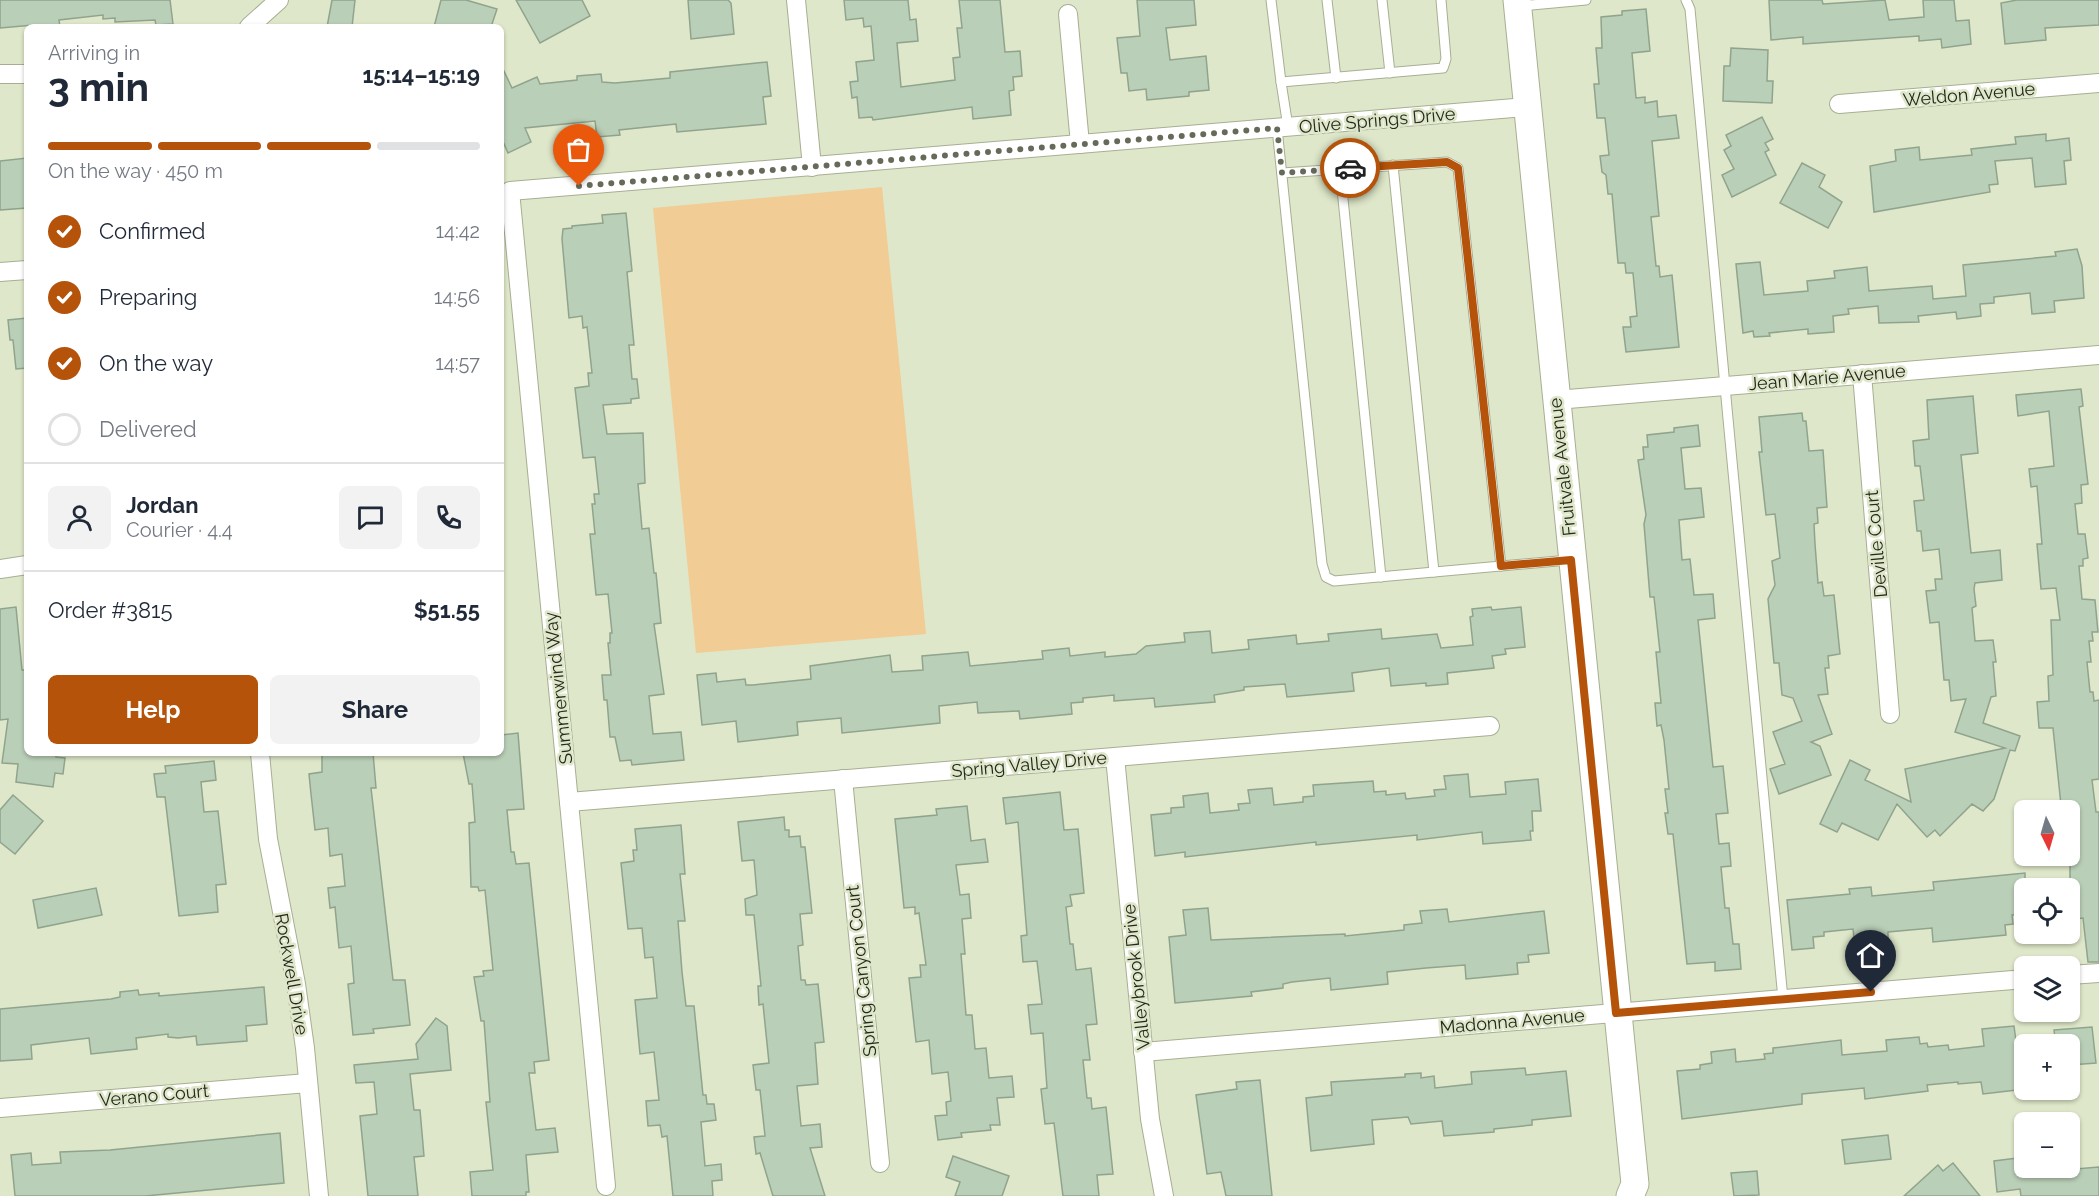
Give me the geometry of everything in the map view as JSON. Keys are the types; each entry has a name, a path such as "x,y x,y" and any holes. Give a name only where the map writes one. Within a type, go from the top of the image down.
{"main road":[{"name":"Fruitvale Avenue","path":"1517,3 1616,1013 1637,1192"}],"street":[{"path":"252,24 279,0"},
{"path":"796,0 812,166"},
{"path":"1068,14 1080,144"},
{"path":"0,74 24,74"},
{"name":"Weldon Avenue","path":"1839,104 2099,83"},
{"name":"Olive Springs Drive","path":"510,191 1527,107"},
{"name":"Summerwind Way","path":"510,191 606,1185"},
{"path":"0,272 24,270"},
{"name":"Jean Marie Avenue","path":"1556,400 2099,355"},
{"name":"Deville Court","path":"1862,374 1890,714"},
{"path":"0,568 24,565"},
{"name":"Spring Valley Drive","path":"569,802 1490,726"},
{"name":"Rockwell Drive","path":"260,756 268,839 296,984 320,1196"},
{"name":"Valleybrook Drive","path":"1115,757 1150,1119 1164,1196"},
{"name":"Spring Canyon Court","path":"843,779 880,1163"},
{"path":"2080,974 2099,973"},
{"name":"Madonna Avenue","path":"1143,1052 2014,980"},
{"name":"Verano Court","path":"0,1108 308,1083"}],"lane":[{"path":"1271,0 1281,82 1282,173 1322,564 1326,577 1334,581 1571,560"},
{"path":"1327,0 1336,78"},
{"path":"1382,0 1389,73"},
{"path":"1281,82 1443,68 1446,59 1441,0"},
{"path":"1517,3 1586,0"},
{"path":"1686,0 1691,21 1740,570 1783,999"},
{"path":"1282,173 1447,162 1458,168 1501,566"},
{"path":"1393,165 1434,572"},
{"path":"1340,169 1381,577"}],"shaded area":[{"path":"882,187 926,634 696,653 653,208"}],"building":[{"path":"0,0 170,0 173,24 156,24 155,20 115,22 115,18 103,19 103,15 59,20 60,24 24,24 24,26 0,28"},
{"path":"332,0 355,0 352,24 328,24"},
{"path":"441,0 466,0 497,9 492,24 435,24"},
{"path":"516,0 582,0 590,16 540,43"},
{"path":"688,0 728,0 731,3 734,34 691,39"},
{"path":"844,0 908,0 910,20 916,19 918,41 897,43 901,87 955,80 953,58 960,57 957,28 962,28 959,0 1000,0 1005,52 1020,51 1022,76 1013,77 1014,90 1009,91 1011,115 973,119 972,107 873,120 872,117 859,118 857,97 852,98 850,82 858,81 856,62 874,60 871,26 864,27 863,18 846,20"},
{"path":"1137,0 1194,0 1196,25 1166,28 1170,60 1206,56 1209,90 1189,92 1189,96 1147,100 1146,89 1129,91 1127,73 1121,73 1117,38 1140,36"},
{"path":"1769,0 1822,0 1823,4 1885,0 1889,20 1924,17 1923,0 1954,0 1956,21 1969,20 1971,44 1942,48 1941,39 1919,41 1919,36 1803,44 1803,37 1771,40"},
{"path":"2017,0 2099,0 2099,25 2045,28 2046,40 2005,44 2001,3"},
{"path":"1646,9 1650,51 1632,53 1636,98 1645,97 1645,103 1657,101 1658,117 1676,115 1679,138 1652,141 1659,216 1651,217 1656,266 1659,266 1660,277 1672,275 1679,347 1626,352 1623,327 1631,327 1630,317 1637,316 1633,273 1626,273 1625,263 1618,263 1612,194 1608,194 1606,175 1602,172 1600,156 1609,155 1605,118 1597,118 1594,84 1599,84 1596,48 1602,48 1601,17 1622,15 1622,11"},
{"path":"1731,48 1768,50 1767,81 1773,81 1772,103 1723,101 1724,66 1730,66"},
{"path":"767,62 771,96 763,97 766,124 677,132 676,124 619,130 620,135 597,137 595,121 525,128 531,142 508,153 504,144 504,71 512,88 537,77 540,84 577,80 577,76 601,74 602,82 615,83 670,78 670,72"},
{"path":"1762,117 1773,139 1765,143 1769,150 1765,152 1776,175 1732,197 1722,175 1734,169 1724,150 1731,146 1726,135"},
{"path":"2046,134 2046,141 2069,138 2071,160 2064,161 2066,184 2035,187 2032,158 1995,161 1998,184 1989,185 1990,192 1874,212 1870,166 1896,161 1895,150 1919,147 1920,160 1972,155 1971,149 2016,144 2015,137"},
{"path":"24,158 24,208 0,210 0,161"},
{"path":"1802,163 1825,175 1819,187 1842,202 1828,228 1780,203"},
{"path":"626,213 632,271 627,272 634,345 629,345 632,379 637,379 639,398 631,399 631,403 603,405 607,434 643,433 645,483 638,484 642,529 649,528 654,573 656,573 661,623 654,624 664,694 649,696 653,734 681,732 684,760 632,765 631,760 620,761 615,737 610,737 607,700 604,700 602,675 611,675 608,643 610,643 610,633 612,633 608,594 596,595 590,534 595,534 592,504 595,504 594,494 599,494 595,457 583,458 575,388 589,386 588,373 592,373 587,327 583,328 582,316 569,318 562,239 563,229 603,223 602,215"},
{"path":"2077,249 2082,266 2084,298 2054,301 2055,312 2032,314 2030,293 1994,297 1994,303 1980,304 1981,316 1957,319 1956,312 1918,316 1919,322 1879,323 1878,306 1848,309 1849,314 1833,316 1834,332 1808,334 1808,329 1754,337 1753,331 1743,333 1736,264 1760,262 1764,295 1808,291 1807,281 1835,278 1834,271 1867,267 1869,291 1932,286 1933,299 1966,296 1963,265 2056,256 2055,252"},
{"path":"24,318 24,368 16,369 8,320"},
{"path":"2081,389 2083,406 2079,407 2088,484 2081,485 2082,503 2075,504 2078,534 2085,534 2088,558 2083,559 2083,566 2079,566 2082,599 2095,600 2098,632 2092,632 2093,641 2089,641 2091,662 2087,662 2090,692 2093,692 2094,701 2099,700 2099,779 2092,780 2096,812 2099,812 2099,962 2088,962 2083,918 2080,918 2080,878 2070,878 2070,866 2080,866 2080,800 2060,800 2053,728 2039,728 2037,702 2049,701 2048,676 2053,675 2051,620 2060,620 2056,588 2041,589 2037,544 2042,544 2037,486 2031,487 2029,469 2054,466 2049,411 2018,416 2016,395"},
{"path":"1973,396 1978,453 1961,455 1971,553 2000,550 2002,580 1975,583 1974,589 1976,606 1972,608 1975,641 1993,640 1996,662 1993,662 1996,696 1991,697 1983,723 2020,736 2015,751 2010,750 1994,799 1983,811 1972,804 1940,836 1935,830 1927,837 1897,804 1878,840 1842,823 1837,832 1820,824 1850,760 1870,770 1865,780 1911,802 1905,769 2005,748 1955,732 1966,699 1951,701 1949,680 1944,680 1939,622 1930,623 1926,591 1936,590 1935,579 1942,579 1939,549 1923,551 1921,531 1917,531 1914,501 1924,500 1920,466 1915,466 1913,441 1929,439 1927,400"},
{"path":"1802,413 1803,421 1806,421 1809,451 1823,450 1827,507 1817,508 1818,523 1814,524 1818,583 1822,582 1824,596 1834,595 1840,654 1828,656 1829,668 1825,668 1828,694 1818,695 1832,734 1811,742 1820,746 1831,775 1779,794 1770,769 1785,764 1773,732 1802,721 1793,698 1782,695 1779,663 1774,663 1768,599 1775,585 1772,561 1780,558 1775,514 1766,515 1759,452 1762,452 1759,417"},
{"path":"1698,425 1700,446 1681,448 1685,489 1701,488 1704,517 1679,520 1682,560 1690,559 1694,595 1713,594 1715,618 1698,620 1713,767 1723,766 1728,813 1716,814 1719,844 1729,843 1731,866 1721,867 1725,908 1729,908 1733,944 1739,944 1741,969 1715,971 1715,962 1687,964 1673,834 1668,834 1665,813 1668,813 1665,789 1669,789 1664,740 1661,725 1657,726 1655,703 1661,703 1656,652 1660,652 1654,597 1650,597 1644,524 1646,515 1638,460 1644,459 1643,447 1648,447 1647,435 1674,432 1674,428"},
{"path":"16,607 22,670 24,670 24,756 65,758 63,774 55,773 53,787 16,782 18,764 2,763 8,719 0,720 0,609"},
{"path":"1491,607 1492,610 1521,607 1525,647 1505,649 1506,654 1492,656 1494,668 1447,673 1448,684 1391,686 1389,668 1352,673 1354,691 1287,697 1285,684 1244,687 1244,690 1214,695 1215,702 1155,707 1154,698 1114,701 1114,695 1083,698 1083,702 1071,703 1072,714 1020,719 1019,711 978,713 977,702 939,706 940,723 842,733 841,718 797,722 798,735 738,742 736,721 702,725 697,675 716,673 717,682 745,679 746,685 753,685 811,679 810,666 890,655 892,672 923,670 922,656 968,652 970,666 1043,659 1042,651 1069,648 1070,656 1105,652 1105,657 1136,654 1146,646 1185,642 1184,633 1210,631 1212,653 1249,649 1248,640 1296,635 1297,644 1329,641 1328,634 1381,629 1382,639 1437,634 1441,648 1473,645 1470,617 1473,616 1472,609"},
{"path":"518,733 524,809 507,810 511,852 514,852 516,864 529,863 549,1060 534,1062 535,1073 529,1073 536,1130 555,1128 558,1152 526,1155 529,1192 526,1192 526,1196 472,1196 470,1172 493,1170 486,1102 490,1102 484,1021 481,1021 474,977 484,976 483,971 493,970 485,890 479,891 478,887 471,887 469,823 475,822 472,784 469,784 464,756 504,756 504,735"},
{"path":"322,756 373,756 376,788 371,788 393,980 405,980 410,1025 373,1029 374,1033 353,1035 348,984 354,983 351,946 339,948 335,907 330,908 328,888 345,886 342,854 330,856 328,828 315,830 309,774 322,772"},
{"path":"214,761 216,780 201,782 204,812 218,811 226,884 216,885 218,912 179,916 165,797 157,797 154,774 166,773 165,766"},
{"path":"1468,774 1470,797 1506,794 1505,782 1538,779 1541,811 1532,811 1531,840 1483,844 1482,832 1417,840 1417,835 1316,845 1316,842 1185,857 1185,852 1155,856 1151,815 1171,813 1171,808 1184,807 1183,796 1208,793 1210,813 1239,810 1238,804 1250,803 1248,790 1272,788 1274,805 1303,802 1303,797 1314,796 1313,785 1373,781 1374,792 1386,791 1386,795 1405,793 1406,799 1435,796 1434,790 1446,789 1444,776"},
{"path":"1060,792 1064,830 1078,829 1084,893 1070,895 1072,906 1066,907 1070,944 1073,944 1076,970 1091,968 1097,1024 1086,1025 1090,1060 1083,1060 1087,1098 1091,1098 1092,1109 1106,1107 1113,1174 1097,1175 1099,1196 1063,1196 1054,1123 1045,1124 1041,1089 1047,1088 1043,1033 1031,1034 1028,1005 1042,1004 1037,961 1023,962 1021,936 1027,935 1018,822 1006,824 1003,798"},
{"path":"13,795 43,821 15,854 0,842 0,810"},
{"path":"967,806 971,841 985,839 988,862 956,865 960,895 969,894 971,918 962,919 965,954 961,954 966,1015 972,1015 975,1049 986,1048 989,1078 1012,1076 1014,1097 997,1098 1000,1125 990,1125 991,1130 961,1133 962,1137 938,1140 935,1116 947,1115 946,1102 951,1101 948,1072 932,1074 929,1040 916,1042 909,978 921,977 920,965 926,965 919,913 915,914 915,907 904,908 895,819 937,815 936,809"},
{"path":"784,817 785,830 789,830 789,837 800,836 801,847 805,847 812,913 800,914 803,945 798,946 801,980 805,980 806,985 818,984 824,1042 815,1043 818,1084 797,1086 801,1126 820,1124 822,1147 810,1148 825,1196 773,1196 760,1153 756,1154 754,1137 765,1136 760,1090 756,1090 753,1065 769,1063 763,1004 759,1005 758,986 761,986 754,915 746,915 745,899 757,895 754,860 742,861 738,822"},
{"path":"681,825 685,874 680,874 685,921 678,921 682,972 686,1006 694,1006 703,1095 706,1095 707,1104 714,1104 716,1120 701,1122 705,1166 721,1164 722,1180 712,1181 713,1196 673,1196 667,1136 662,1137 660,1125 648,1126 646,1101 659,1100 654,1052 640,1054 635,1000 657,998 653,957 645,958 642,928 628,929 621,863 634,861 633,850 637,850 635,829"},
{"path":"2025,873 2025,878 2014,878 2013,924 2005,925 2006,935 1933,942 1932,928 1888,932 1888,937 1877,938 1878,945 1855,947 1853,929 1824,932 1824,936 1813,937 1814,948 1792,950 1787,900 1850,894 1849,889 1871,887 1872,896 1934,890 1933,882"},
{"path":"96,888 102,915 38,928 33,900"},
{"path":"1208,908 1211,940 1345,934 1345,936 1404,930 1404,925 1422,923 1420,911 1447,909 1449,922 1544,911 1549,953 1528,955 1529,962 1517,963 1518,974 1466,979 1465,965 1426,968 1387,972 1388,984 1331,990 1330,978 1283,984 1283,988 1251,992 1252,996 1175,1003 1169,937 1186,935 1183,910"},
{"path":"264,987 267,1024 246,1026 247,1041 197,1045 196,1036 178,1038 168,1037 168,1034 136,1038 137,1049 91,1054 89,1038 31,1045 32,1059 0,1061 0,1009 111,999 120,997 120,992 138,990 139,995 159,993 159,996"},
{"path":"436,1018 447,1026 451,1070 410,1074 414,1110 420,1110 424,1156 414,1157 418,1196 368,1196 360,1116 377,1114 374,1082 356,1083 354,1065 418,1059 416,1044"},
{"path":"2014,1026 2014,1090 1983,1094 1981,1082 1958,1084 1958,1082 1927,1085 1928,1091 1865,1099 1864,1088 1802,1094 1802,1104 1682,1119 1677,1071 1700,1069 1700,1065 1712,1063 1711,1052 1735,1049 1736,1062 1765,1059 1764,1054 1773,1053 1773,1048 1841,1040 1842,1055 1887,1051 1886,1040 1919,1037 1920,1044 1927,1043 1928,1047 1948,1045 1949,1050 1984,1046 1982,1029"},
{"path":"2092,1027 2096,1063 2080,1064 2080,1034 2055,1034 2054,1030"},
{"path":"1525,1068 1526,1075 1566,1071 1571,1116 1532,1120 1532,1125 1494,1129 1494,1132 1444,1136 1442,1121 1411,1124 1408,1117 1372,1120 1374,1144 1311,1151 1306,1098 1332,1095 1331,1082 1405,1077 1405,1074 1421,1073 1421,1078 1434,1076 1435,1088 1472,1084 1471,1072"},
{"path":"1260,1080 1272,1196 1226,1196 1221,1172 1207,1174 1196,1095 1237,1089 1236,1082"},
{"path":"280,1133 284,1183 145,1196 15,1196 11,1155 31,1153 32,1165 61,1163 60,1152 110,1150"},
{"path":"1888,1135 1891,1159 1845,1164 1842,1140"},
{"path":"953,1156 1009,1176 1002,1196 955,1196 960,1182 946,1177"},
{"path":"2014,1158 2014,1178 2080,1178 2080,1169 2099,1167 2099,1196 2021,1196 2020,1189 1997,1192 1994,1161"},
{"path":"1953,1163 1980,1196 1904,1196 1938,1165 1943,1171"},
{"path":"1757,1171 1759,1195 1734,1196 1731,1173"}],"way so far":[{"path":"579,186 1277,128 1282,173 1350,168"}],"route":[{"path":"1350,168 1447,162 1458,168 1501,566 1571,560 1616,1013 1871,992"}]}
